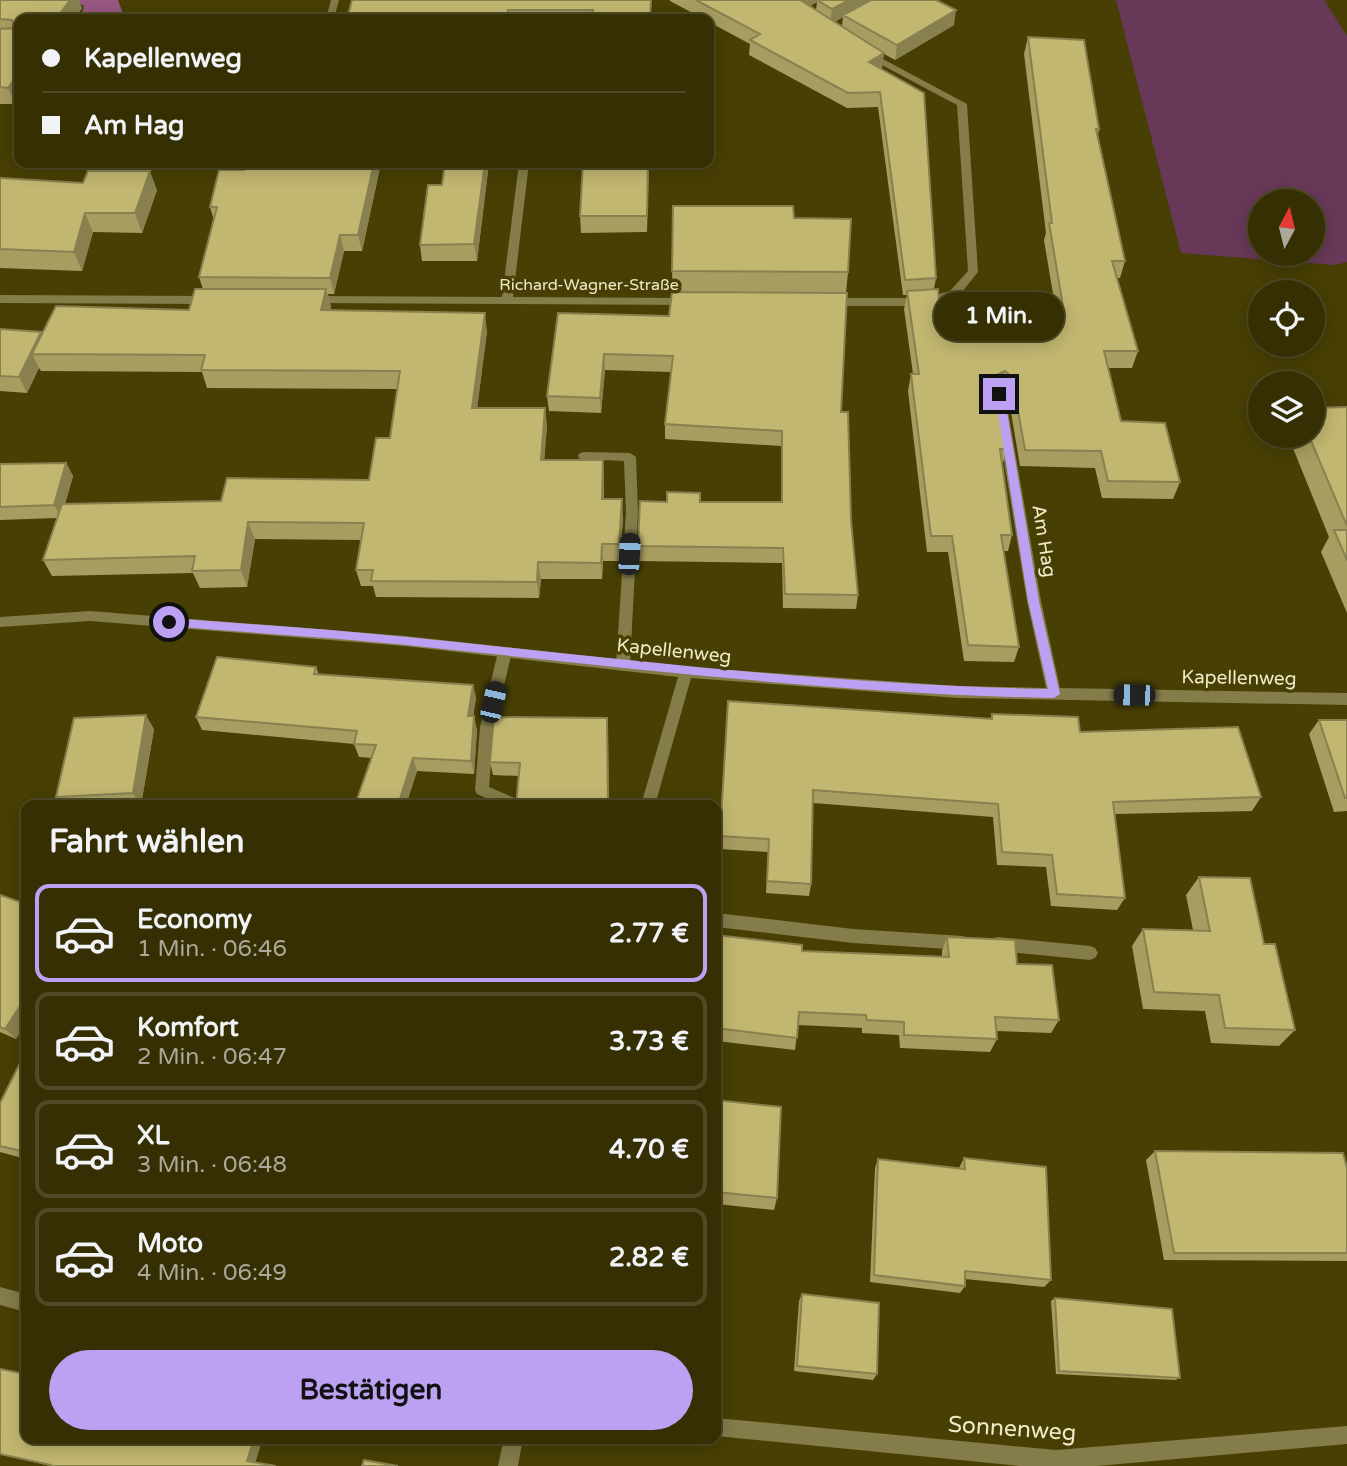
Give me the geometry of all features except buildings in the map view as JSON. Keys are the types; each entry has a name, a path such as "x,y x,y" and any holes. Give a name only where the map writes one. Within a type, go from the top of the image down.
{"street":[{"path":"816,302 925,302 954,294 973,272 962,104 861,50"},
{"path":"507,300 523,168"},
{"path":"0,299 219,300"},
{"name":"Richard-Wagner-Straße","path":"301,300 694,302"},
{"name":"Am Hag","path":"999,394 1034,601 1054,694"},
{"path":"584,456 630,457 632,512 623,665"},
{"name":"Kapellenweg","path":"0,622 90,616 391,640 686,672 958,692 1347,699"},
{"path":"505,652 487,727 482,790 505,800"},
{"path":"649,800 686,672"},
{"path":"721,921 853,936 1035,946 1090,953"},
{"path":"0,1296 21,1302"},
{"name":"Sonnenweg","path":"721,1427 1056,1460 1347,1435"},
{"path":"508,1466 512,1444"}],"shaded area":[{"path":"74,0 118,0 123,14 82,14 84,6"},
{"path":"1116,0 1324,0 1347,36 1347,262 1325,264 1325,189 1248,189 1248,258 1181,253"}],"route":[{"path":"169,622 405,641 686,672 958,692 1054,694 1034,601 999,394"}]}
